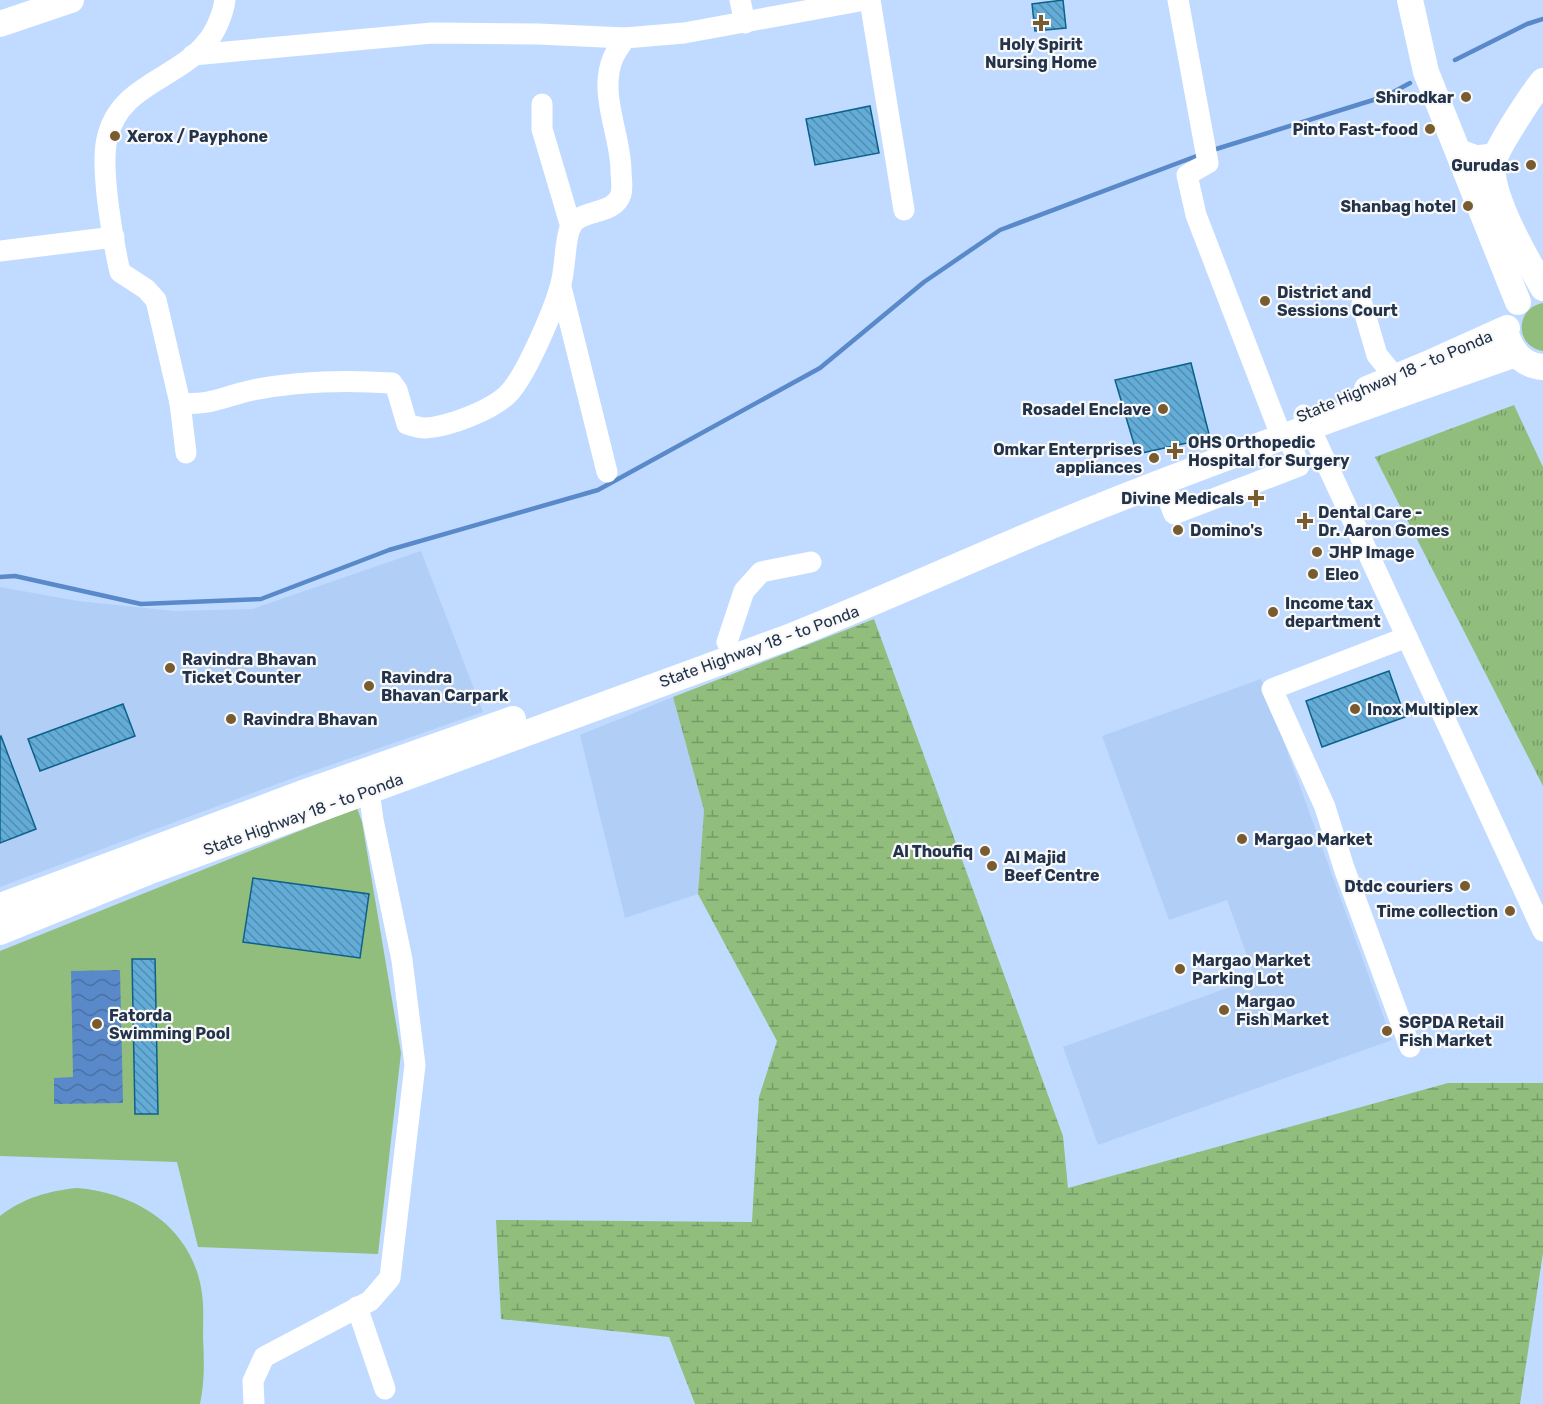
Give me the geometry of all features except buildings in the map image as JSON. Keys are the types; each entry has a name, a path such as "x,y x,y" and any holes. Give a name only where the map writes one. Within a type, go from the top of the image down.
{"main road":[{"path":"0,24 71,0"},
{"path":"1410,0 1426,72 1518,302"},
{"path":"1543,81 1529,99 1493,162 1494,185 1511,226 1543,289 1525,296 1518,302 1508,318 1507,328 1511,346 1525,362 1543,367"},
{"path":"1511,226 1543,246"},
{"name":"State Highway 18 - to Ponda","path":"0,906 151,849 368,780 789,637 1295,426 1395,377 1507,328"},
{"name":"State Highway 18 - to Ponda","path":"0,932 368,780 846,597 1011,529 1295,426 1516,354"}],"street":[{"path":"186,453 180,404 156,300 146,289 120,272 104,154 112,125 122,108 138,92 193,55 207,42 217,25 225,0"},
{"path":"740,0 745,23"},
{"path":"193,55 432,33 625,38 684,33 865,0"},
{"path":"870,0 904,210"},
{"path":"1178,0 1208,163 1187,175 1196,215 1295,426 1407,637 1543,931"},
{"path":"571,227 581,218 616,203 621,193 621,151 611,113 609,84 612,60 625,38"},
{"path":"180,404 215,402 251,391 300,384 392,383 397,390 407,424 425,428 450,422 488,408 509,393 527,364 561,287 571,227 542,129 542,104"},
{"path":"1457,149 1477,156 1498,153"},
{"path":"0,251 114,237"},
{"path":"561,287 607,472"},
{"path":"1362,304 1377,356 1395,377"},
{"path":"1162,483 1174,514 1299,466 1295,426"},
{"path":"727,642 744,591 761,572 811,562"},
{"path":"1407,637 1272,689 1325,807 1344,868 1410,1047"},
{"path":"254,1404 253,1380 264,1357 370,1301 390,1278 415,1065 402,960 368,780"},
{"path":"357,1307 385,1389"}],"shaded area":[{"name":"Ravindra Bhavan","path":"421,551 483,712 296,777 0,887 0,587 78,601 174,611 252,609"},
{"path":"1261,679 1392,1040 1098,1145 1063,1047 1255,978 1227,900 1169,920 1102,736"},
{"path":"673,697 704,810 698,894 625,918 580,735"}],"green space":[{"path":"1543,303 1543,351 1527,342 1522,327 1527,312"},
{"path":"1514,405 1543,467 1543,786 1375,457"},
{"path":"874,619 1063,1136 1068,1188 1448,1083 1543,1083 1543,1253 1520,1404 695,1404 669,1337 501,1319 496,1220 752,1222 759,1097 777,1041 698,894 704,810 673,697"},
{"path":"357,808 362,822 401,1053 378,1254 198,1247 177,1162 0,1156 0,951"},
{"path":"77,1188 100,1191 141,1207 159,1218 175,1233 188,1251 197,1271 203,1299 204,1370 200,1404 0,1404 0,1216 36,1196"}],"water":[{"name":"Fatorda Swimming Pool","path":"120,970 123,1103 54,1104 54,1078 73,1077 71,971"}],"waterway":[{"path":"1455,60 1527,24 1543,19"},
{"path":"1213,150 1386,96 1410,83"},
{"path":"0,577 15,576 141,604 261,599 389,550 598,490 820,368 924,282 1000,230 1202,154"}],"place":[{"name":"Holy Spirit Nursing Home","path":"1041,23"},
{"name":"Shirodkar","path":"1466,97"},
{"name":"Pinto Fast-food","path":"1430,129"},
{"name":"Xerox / Payphone","path":"115,136"},
{"name":"Gurudas","path":"1531,165"},
{"name":"Shanbag hotel","path":"1468,206"},
{"name":"District and Sessions Court","path":"1265,301"},
{"name":"Rosadel Enclave","path":"1163,409"},
{"name":"OHS Orthopedic Hospital for Surgery","path":"1175,451"},
{"name":"Omkar Enterprises appliances","path":"1154,458"},
{"name":"Divine Medicals","path":"1256,498"},
{"name":"Dental Care - Dr. Aaron Gomes","path":"1305,521"},
{"name":"Domino's","path":"1178,530"},
{"name":"JHP Image","path":"1317,552"},
{"name":"Eleo","path":"1313,574"},
{"name":"Income tax department","path":"1273,612"},
{"name":"Ravindra Bhavan Ticket Counter","path":"170,668"},
{"name":"Ravindra Bhavan Carpark","path":"369,686"},
{"name":"Inox Multiplex","path":"1355,709"},
{"name":"Ravindra Bhavan","path":"231,719"},
{"name":"Margao Market","path":"1242,839"},
{"name":"Al Thoufiq","path":"985,851"},
{"name":"Al Majid Beef Centre","path":"992,866"},
{"name":"Dtdc couriers","path":"1465,886"},
{"name":"Time collection","path":"1510,911"},
{"name":"Margao Market Parking Lot","path":"1180,969"},
{"name":"Margao Fish Market","path":"1224,1010"},
{"name":"Fatorda Swimming Pool","path":"97,1024"},
{"name":"SGPDA Retail Fish Market","path":"1387,1031"}]}
